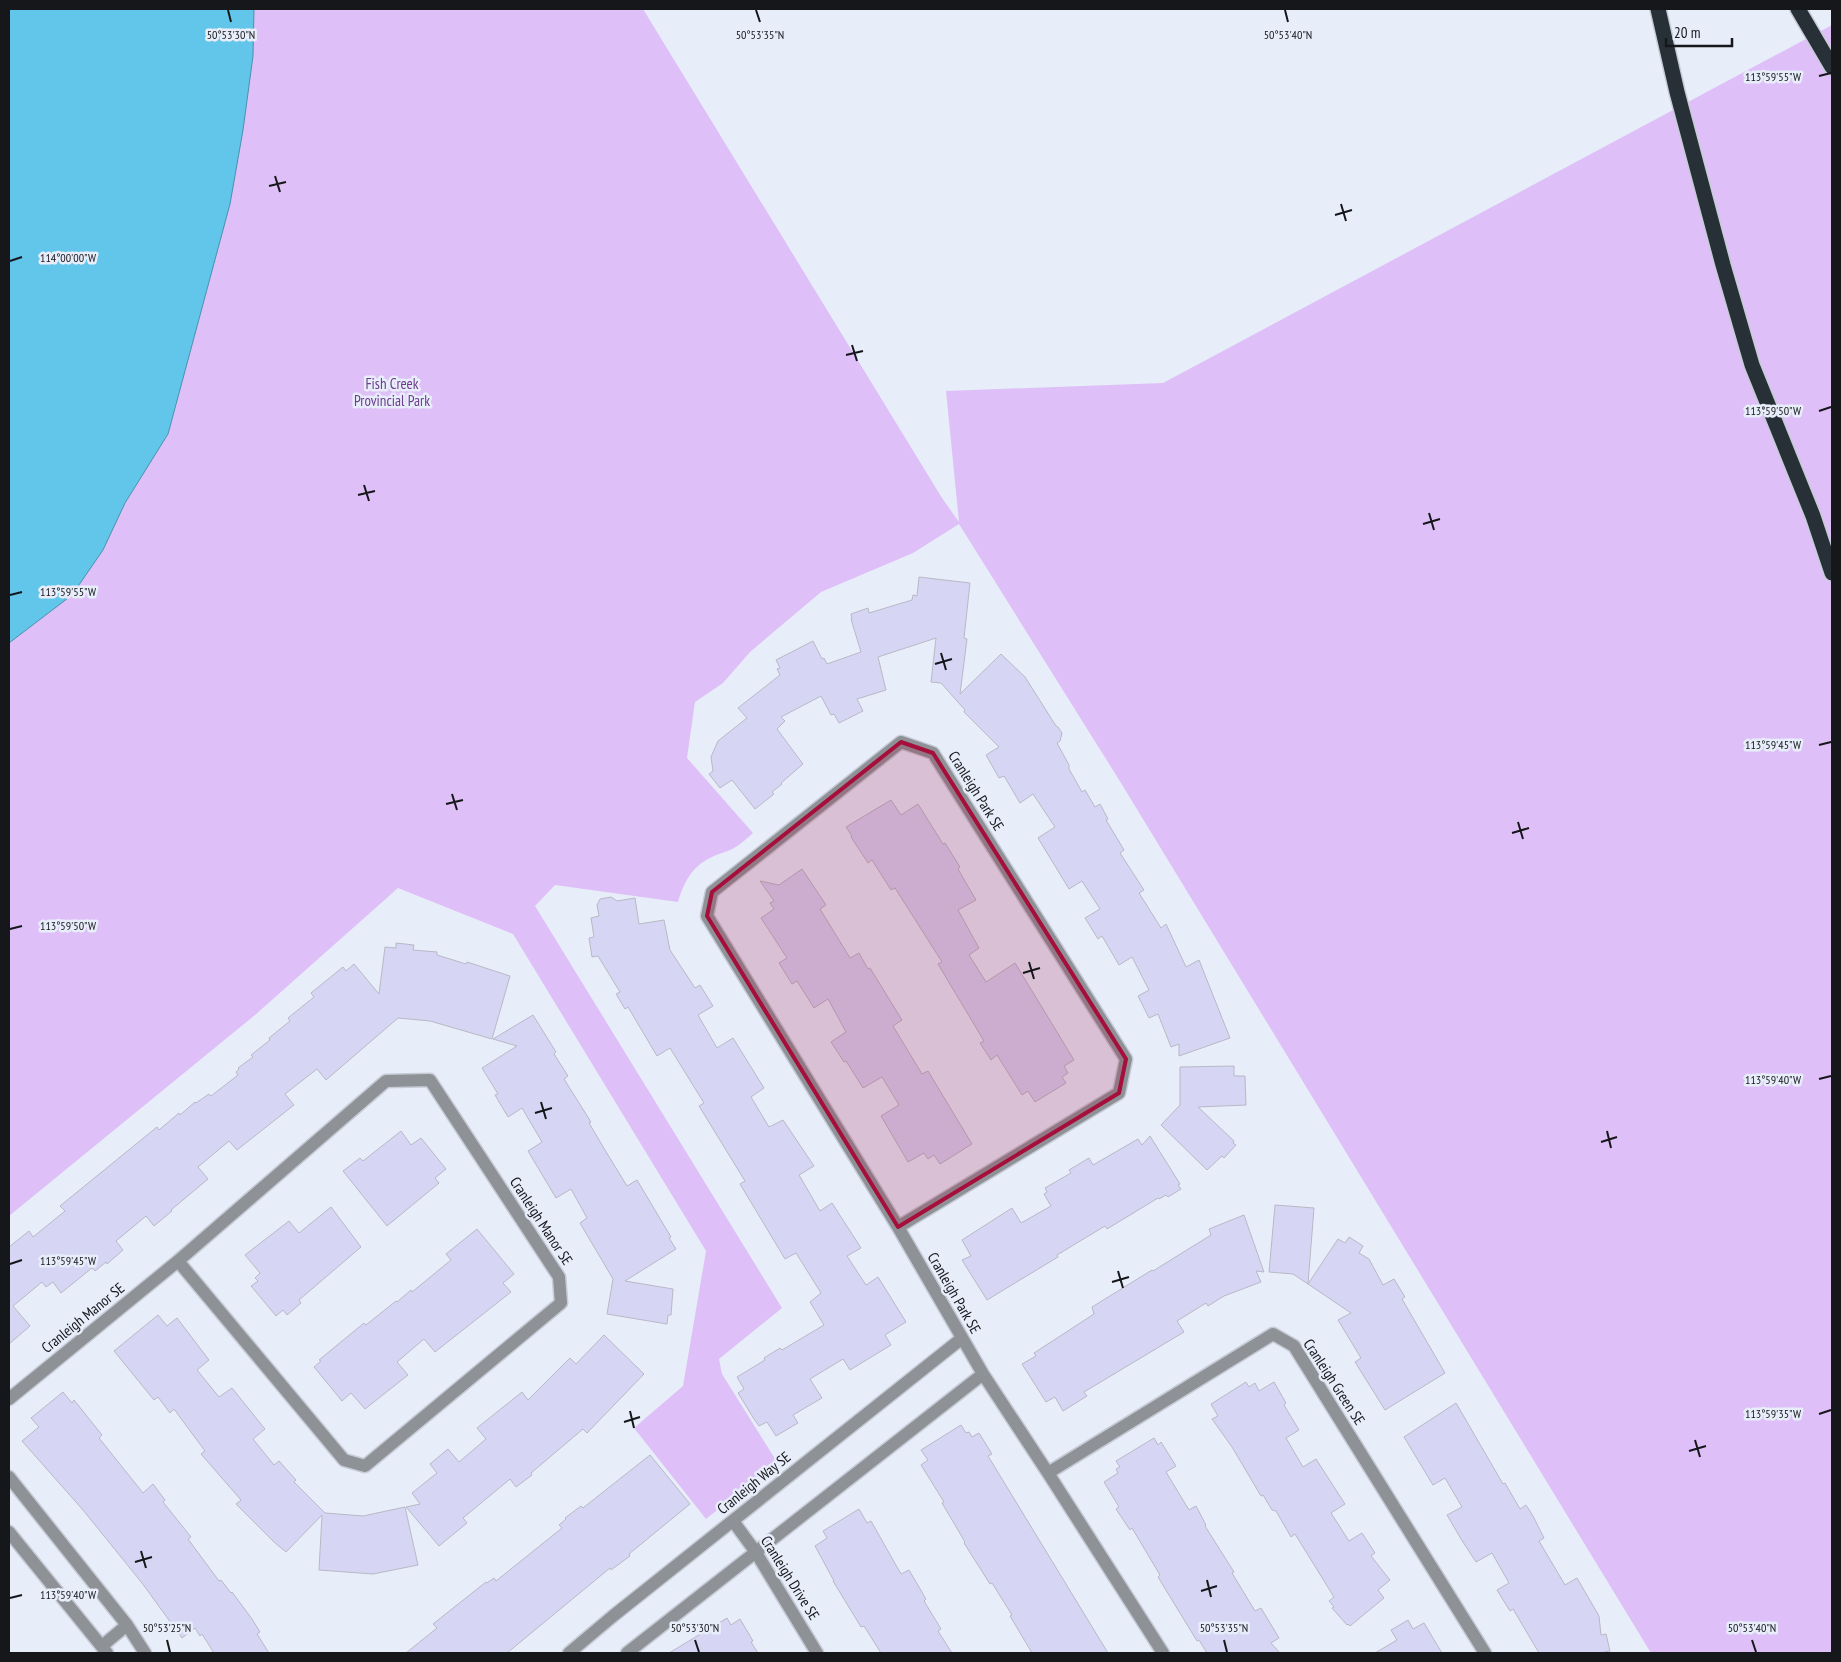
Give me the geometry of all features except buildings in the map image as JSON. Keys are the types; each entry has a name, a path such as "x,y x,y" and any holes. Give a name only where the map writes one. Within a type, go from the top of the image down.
{"highway":[{"path":"1658,9 1720,255 1752,365 1813,516 1832,573"},
{"path":"1798,9 1832,67"}],"street":[{"name":"Cranleigh Park SE","path":"898,1227 1119,1093 1126,1059 933,753 900,742 712,892 707,916 898,1227 961,1339 983,1374"},
{"name":"Cranleigh Manor SE","path":"9,1399 178,1261 386,1081 430,1080 559,1277 561,1303 365,1466 344,1460 178,1261"},
{"name":"Cranleigh Green SE","path":"1048,1473 1273,1334 1294,1346 1486,1653"},
{"name":"Cranleigh Way SE","path":"569,1653 961,1339"},
{"path":"627,1653 983,1374 1163,1653"},
{"path":"9,1478 127,1625 145,1653"},
{"name":"Cranleigh Drive SE","path":"733,1521 755,1551 817,1653"},
{"path":"9,1532 105,1650 127,1625"}],"highlighted area":[{"path":"901,742 933,753 1126,1059 1119,1093 898,1227 707,916 712,892"}],"green space":[{"name":"Fish Creek Provincial Park","path":"9,9 643,9 942,498 959,522 946,391 1163,383 1832,25 1832,1653 1651,1653 1121,783 959,524 913,553 821,592 750,652 723,683 695,702 687,758 753,833 729,851 699,865 686,881 678,902 555,885 535,906 782,1308 719,1359 722,1374 777,1462 706,1519 634,1428 683,1386 706,1251 513,934 398,888 255,1015 9,1216"}],"water":[{"path":"9,9 254,9 253,56 230,204 168,434 125,503 103,550 72,595 9,643"}]}
